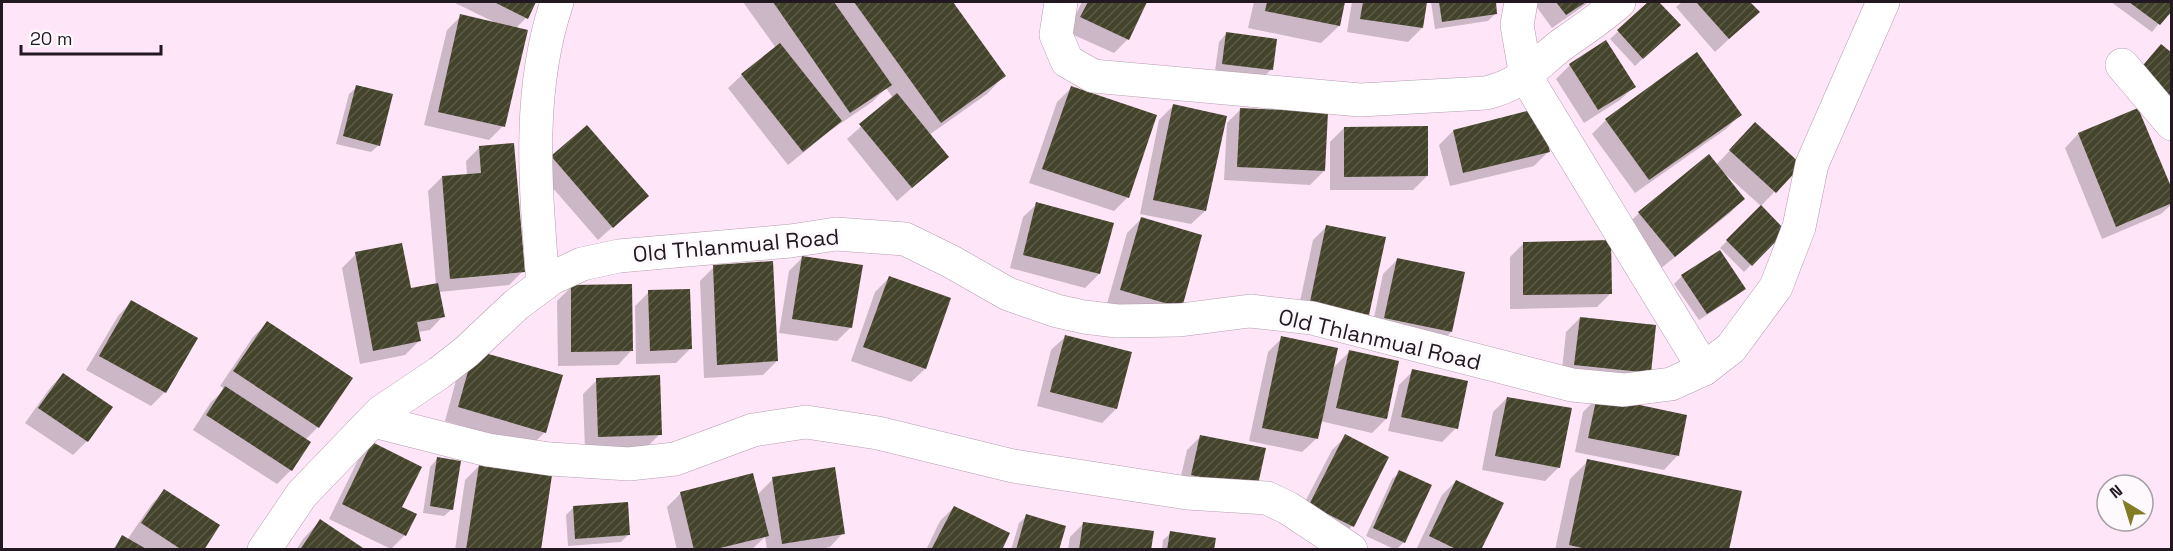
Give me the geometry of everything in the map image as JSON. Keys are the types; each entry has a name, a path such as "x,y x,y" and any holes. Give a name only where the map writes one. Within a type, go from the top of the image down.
{"street":[{"path":"543,285 535,183 535,123 546,33 557,2"},
{"path":"1061,2 1056,35 1067,61 1093,76 1360,100 1486,93 1499,90 1526,77 1562,45 1619,2"},
{"path":"1521,2 1517,25 1526,77 1704,369"},
{"name":"Old Thlanmual Road","path":"264,549 303,494 381,412 466,352 516,305 552,278 582,264 619,256 790,241 836,234 905,239 1008,294 1057,311 1084,317 1117,321 1180,320 1250,311 1312,318 1572,385 1624,390 1671,384 1704,369 1731,348 1776,287 1799,227 1812,164 1883,2"},
{"path":"2122,65 2172,124"},
{"path":"374,420 488,450 550,459 628,464 675,459 753,430 806,422 879,433 1025,468 1187,492 1267,498 1288,508 1351,549"}],"building":[{"path":"494,2 536,2 528,19"},
{"path":"773,2 834,2 892,85 850,113"},
{"path":"854,2 953,2 1006,76 941,123"},
{"path":"1088,2 1147,2 1129,40 1080,17"},
{"path":"1267,2 1345,2 1340,26 1265,11"},
{"path":"1363,2 1427,2 1423,28 1360,19"},
{"path":"1439,2 1496,2 1497,14 1442,22"},
{"path":"1556,2 1586,2 1566,15"},
{"path":"1648,2 1659,2 1681,25 1643,59 1617,30"},
{"path":"1696,2 1750,2 1760,12 1729,39"},
{"path":"2129,2 2172,2 2172,11 2160,25"},
{"path":"460,14 528,30 505,127 438,112"},
{"path":"1226,32 1277,39 1273,70 1222,64"},
{"path":"1606,40 1636,87 1598,110 1569,64"},
{"path":"780,43 842,121 803,152 741,74"},
{"path":"2161,44 2172,53 2172,97 2139,70"},
{"path":"1697,52 1742,115 1649,180 1605,119"},
{"path":"356,85 393,94 380,146 343,136"},
{"path":"1071,86 1157,115 1129,198 1042,169"},
{"path":"897,93 949,157 912,188 859,124"},
{"path":"1173,104 1227,116 1206,211 1153,200"},
{"path":"1240,108 1328,112 1325,171 1237,167"},
{"path":"1539,108 1550,152 1463,173 1453,130"},
{"path":"2138,108 2172,189 2172,203 2116,227 2078,133"},
{"path":"1755,122 1802,165 1776,193 1729,150"},
{"path":"587,125 649,196 613,228 551,156"},
{"path":"1428,126 1428,176 1344,177 1344,127"},
{"path":"514,143 525,272 450,279 442,176 481,173 479,146"},
{"path":"1709,154 1745,199 1675,257 1638,212"},
{"path":"1036,202 1114,223 1100,274 1023,255"},
{"path":"1761,205 1786,231 1752,266 1726,240"},
{"path":"1141,217 1202,235 1182,308 1120,290"},
{"path":"1326,225 1386,237 1369,315 1310,302"},
{"path":"1611,240 1612,294 1523,295 1523,242"},
{"path":"402,243 411,288 438,283 445,317 417,322 421,341 373,351 355,252"},
{"path":"1720,250 1746,289 1707,314 1681,275"},
{"path":"802,256 863,265 852,328 792,319"},
{"path":"1397,258 1465,272 1452,332 1384,318"},
{"path":"773,261 778,361 717,365 713,265"},
{"path":"889,276 951,298 926,369 863,347"},
{"path":"632,284 633,351 571,352 571,285"},
{"path":"690,289 692,349 650,351 648,290"},
{"path":"131,300 198,338 166,393 99,356"},
{"path":"1580,317 1656,325 1651,373 1574,365"},
{"path":"267,321 353,378 319,428 233,371"},
{"path":"1065,335 1132,352 1117,409 1050,392"},
{"path":"1281,336 1338,348 1318,439 1262,428"},
{"path":"474,350 563,375 546,433 458,407"},
{"path":"1349,350 1399,361 1387,419 1336,408"},
{"path":"1412,369 1468,381 1458,429 1401,417"},
{"path":"63,373 113,407 88,442 38,408"},
{"path":"660,375 662,435 598,437 596,378"},
{"path":"225,386 311,442 292,471 206,415"},
{"path":"1597,396 1687,415 1679,456 1588,438"},
{"path":"1507,397 1572,408 1560,468 1495,456"},
{"path":"1345,434 1389,457 1354,527 1309,505"},
{"path":"1200,435 1266,448 1257,489 1191,475"},
{"path":"372,442 422,467 402,507 417,514 406,536 342,504"},
{"path":"437,457 461,461 453,510 430,506"},
{"path":"1587,459 1742,491 1729,550 1591,550 1569,545"},
{"path":"479,465 552,475 541,550 466,550"},
{"path":"835,467 845,534 782,544 772,477"},
{"path":"1399,470 1432,485 1405,543 1373,528"},
{"path":"753,473 769,536 712,550 694,550 680,492"},
{"path":"1456,480 1504,503 1481,550 1458,550 1429,536"},
{"path":"164,489 220,525 204,550 182,550 141,523"},
{"path":"628,502 630,535 575,539 573,506"},
{"path":"954,506 1010,533 1002,550 931,550"},
{"path":"1026,514 1066,526 1059,550 1016,550"},
{"path":"320,519 366,550 300,550"},
{"path":"1083,522 1154,531 1151,550 1079,550"},
{"path":"1170,531 1216,538 1214,550 1167,550"},
{"path":"122,535 148,550 114,550"}]}
